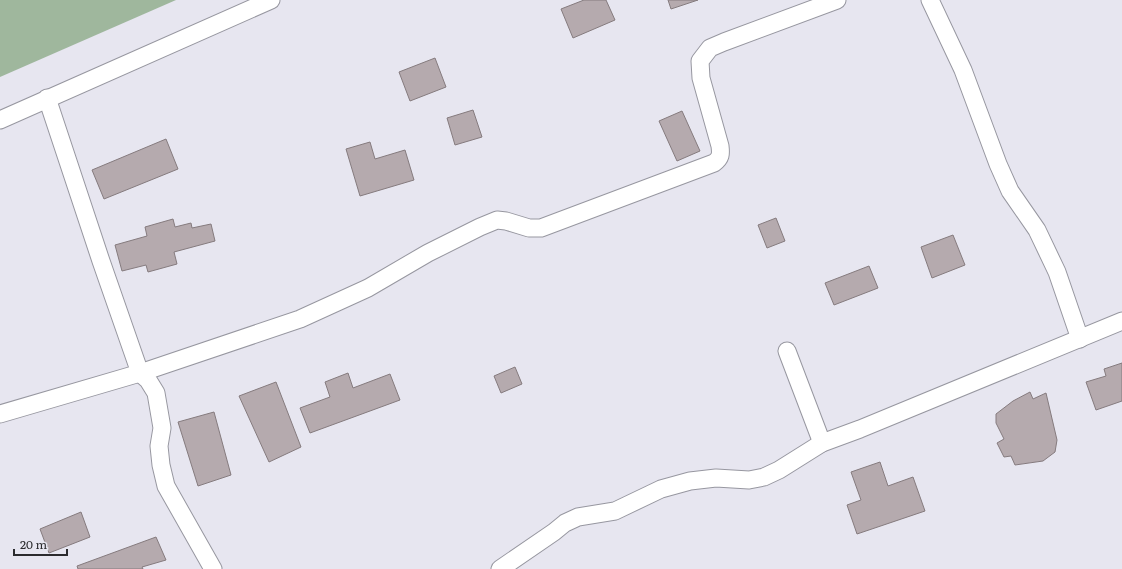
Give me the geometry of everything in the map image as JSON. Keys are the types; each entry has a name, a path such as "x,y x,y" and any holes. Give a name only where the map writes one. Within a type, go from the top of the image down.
{"street":[{"path":"0,120 271,0"},
{"path":"0,414 140,373 300,319 368,288 428,253 497,220 506,221 528,228 541,228 714,163 719,160 721,154 720,146 701,78 700,61 710,48 837,0"},
{"path":"930,0 963,70 998,164 1010,191 1037,230 1057,272 1080,339"},
{"path":"47,98 140,373 148,380 156,393 162,428 159,446 160,465 166,486 213,569"},
{"path":"500,569 565,523 578,517 615,511 661,489 690,481 716,478 749,480 764,477 779,470 822,443 1122,321"},
{"path":"787,351 822,443"}],"green space":[{"path":"0,0 176,0 0,77"}],"building":[{"path":"584,0 606,0 615,20 573,38 561,9"},
{"path":"668,0 698,0 671,9"},
{"path":"435,58 446,87 410,101 399,72"},
{"path":"473,110 482,137 455,145 447,118"},
{"path":"682,111 700,151 677,161 659,121"},
{"path":"166,139 178,169 104,199 92,170"},
{"path":"370,142 375,159 405,150 414,180 360,196 346,149"},
{"path":"776,218 785,241 767,248 758,225"},
{"path":"173,219 175,227 191,223 192,228 211,224 215,241 174,252 177,264 148,272 146,265 122,271 115,245 147,236 145,227"},
{"path":"953,235 965,265 932,278 921,247"},
{"path":"869,266 878,288 834,305 825,283"},
{"path":"1122,363 1122,401 1096,410 1086,382 1106,376 1104,369"},
{"path":"515,367 522,384 501,393 494,376"},
{"path":"348,373 353,388 390,374 400,400 310,433 300,408 330,397 325,382"},
{"path":"276,382 301,447 269,462 239,396"},
{"path":"1030,392 1033,399 1046,393 1057,440 1055,452 1043,461 1015,465 1011,456 1004,457 997,443 1004,439 996,423 996,414 1013,401"},
{"path":"214,412 231,475 198,486 178,422"},
{"path":"880,462 888,486 913,477 925,511 857,534 847,505 861,500 851,472"},
{"path":"81,512 90,537 49,553 40,529"},
{"path":"156,537 166,560 142,567 143,569 78,569 77,566"}]}
